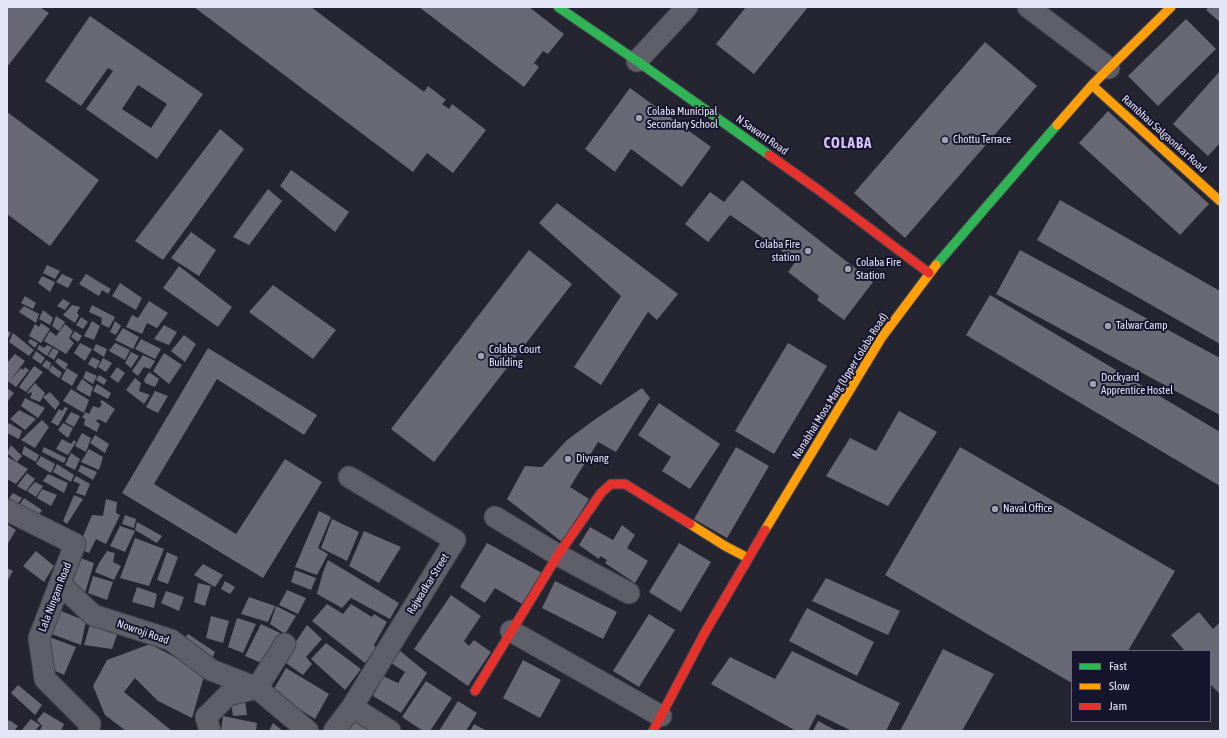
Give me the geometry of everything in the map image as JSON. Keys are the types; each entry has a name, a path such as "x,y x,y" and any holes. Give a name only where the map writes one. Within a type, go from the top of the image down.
{"main road":[{"name":"N Sawant Road","path":"558,7 637,61 820,191 929,272"},
{"name":"Nanabhai Moos Marg (Upper Colaba Road)","path":"657,723 704,634 748,558 882,337 929,272 1092,85 1171,7"},
{"name":"Rambhau Salgaonkar Road","path":"1092,85 1220,201"},
{"path":"475,691 558,555 601,493 611,484 625,484 725,546 748,558"}],"street":[{"path":"637,61 687,7"},
{"path":"1028,7 1109,68"},
{"name":"Rajwadkar Street","path":"334,731 352,707 455,540 349,477"},
{"name":"Lala Ningam Road","path":"7,510 75,544 39,638 45,679 90,724 89,731"},
{"path":"495,517 558,555 629,593"},
{"name":"Nowroji Road","path":"60,584 93,615 171,640 211,670 257,688 308,731"},
{"path":"511,631 657,723"},
{"path":"210,731 206,717 228,695 257,688 285,644"},
{"path":"352,707 390,731"}],"building":[{"path":"7,7 40,7 49,13 7,67"},
{"path":"194,7 311,7 424,92 428,86 446,100 442,104 449,109 452,104 486,130 453,173 427,153 413,172"},
{"path":"419,7 529,7 564,34 548,54 543,51 534,63 539,67 524,87"},
{"path":"746,7 808,7 754,74 716,44"},
{"path":"1209,7 1220,7 1220,22 1206,10"},
{"path":"90,16 203,94 157,159 86,109 113,71 108,68 81,106 45,81","holes":["138,85 167,104 151,128 122,109"]},
{"path":"1186,19 1216,49 1158,106 1128,76"},
{"name":"Chottu Terrace","path":"985,42 1037,86 905,238 854,193"},
{"path":"1220,71 1220,143 1208,156 1173,124"},
{"name":"Colaba Municipal Secondary School","path":"630,88 711,147 682,187 631,149 615,172 585,149"},
{"path":"1108,111 1209,204 1180,235 1079,143"},
{"path":"7,112 99,180 50,246 7,214"},
{"path":"220,129 244,149 163,260 135,241"},
{"path":"291,170 349,212 335,232 280,186"},
{"name":"Colaba Fire station","path":"742,180 873,282 844,320 817,300 819,296 788,272 796,261 730,215 708,242 685,224 710,192 724,202"},
{"path":"268,189 282,201 249,245 233,237"},
{"path":"1060,200 1220,291 1220,344 1037,240"},
{"path":"557,203 678,294 657,320 648,312 601,385 574,367 621,296 539,223"},
{"path":"191,232 216,250 199,276 171,258"},
{"name":"Colaba Court Building","path":"529,250 572,284 434,462 391,429"},
{"name":"Talwar Camp","path":"1020,250 1220,358 1220,415 996,294"},
{"path":"47,265 60,271 55,279 43,273"},
{"path":"179,266 232,307 218,327 163,288"},
{"path":"62,274 73,279 68,288 56,282"},
{"path":"86,274 111,289 108,294 102,290 99,296 79,284"},
{"path":"42,276 55,282 50,292 38,283"},
{"path":"120,283 142,298 136,310 112,296"},
{"path":"273,285 336,330 313,359 249,312"},
{"name":"Dockyard Apprentice Hostel","path":"990,295 1220,432 1220,486 966,335"},
{"path":"25,296 36,303 33,309 21,303"},
{"path":"63,299 70,303 65,310 57,306"},
{"path":"149,301 168,313 157,328 147,323 142,334 126,327 132,315 138,318"},
{"path":"72,305 80,307 77,313 79,315 75,323 63,315"},
{"path":"92,305 115,317 109,328 101,324 102,318 89,312"},
{"path":"24,306 39,314 36,323 19,312"},
{"path":"43,310 53,318 50,325 39,319"},
{"path":"56,316 65,322 59,331 52,326"},
{"path":"81,317 88,322 83,329 76,325"},
{"path":"92,321 100,326 94,340 84,336"},
{"path":"115,321 121,326 116,335 110,332"},
{"path":"41,323 50,329 41,343 29,336 35,324 39,327"},
{"path":"65,324 73,331 69,338 74,343 66,354 44,341 50,331 56,336"},
{"path":"164,325 177,332 169,345 154,339"},
{"path":"123,328 139,337 133,349 115,340"},
{"path":"7,330 11,333 7,340"},
{"path":"75,331 82,336 78,342 71,337"},
{"path":"13,333 34,350 29,356 9,342"},
{"path":"184,335 196,344 185,362 171,351"},
{"path":"30,339 38,343 35,348 28,342"},
{"path":"141,339 161,349 155,359 135,349"},
{"path":"80,343 92,349 85,361 74,353"},
{"path":"115,343 130,350 125,360 109,351"},
{"path":"788,343 827,366 774,454 735,431"},
{"path":"96,344 107,349 104,357 93,350"},
{"path":"39,345 44,348 47,345 52,347 47,356 37,349"},
{"path":"53,348 59,351 54,360 48,356"},
{"path":"208,348 317,415 304,435 217,379 154,484 236,534 285,459 322,482 263,578 122,493"},
{"path":"36,351 45,358 41,364 32,358"},
{"path":"131,352 139,356 131,368 125,363"},
{"path":"164,353 182,365 169,384 153,371"},
{"path":"15,354 25,361 9,382 7,381 7,363"},
{"path":"143,355 155,361 150,369 144,367 138,376 132,371"},
{"path":"92,357 100,361 96,369 88,364"},
{"path":"58,358 68,364 65,370 55,362"},
{"path":"103,358 112,363 106,372 98,367"},
{"path":"46,360 51,363 49,370 42,366"},
{"path":"52,365 62,373 59,378 49,371"},
{"path":"34,366 43,372 26,392 19,387"},
{"path":"25,367 29,370 16,387 9,382 21,368 23,370"},
{"path":"117,367 125,373 118,383 110,377"},
{"path":"67,368 78,375 72,386 61,379"},
{"path":"86,371 97,376 93,384 83,378"},
{"path":"149,372 159,379 155,387 145,383 144,380"},
{"path":"99,375 107,380 104,385 96,380"},
{"path":"135,378 141,383 139,391 150,395 144,404 126,390"},
{"path":"82,379 93,387 90,397 76,389"},
{"path":"35,383 45,393 40,402 30,398 32,393 27,393"},
{"path":"97,384 111,393 108,399 93,391"},
{"path":"7,388 14,393 7,402"},
{"name":"Divyang","path":"642,388 650,398 616,452 598,442 570,487 589,499 562,542 507,499 525,466 542,467 567,440"},
{"path":"71,389 89,400 84,413 63,401"},
{"path":"155,391 168,396 158,413 146,407"},
{"path":"50,392 60,403 55,410 43,397"},
{"path":"25,398 45,408 38,418 21,406"},
{"path":"102,400 115,409 106,423 98,419 96,421 100,424 97,432 84,425 85,419 82,417 86,412 89,414 93,406 99,408 102,404 100,402"},
{"path":"659,403 720,444 690,489 662,471 671,457 638,435"},
{"path":"65,407 68,408 58,426 51,422 59,409 62,411"},
{"path":"19,410 36,419 25,430 10,419"},
{"path":"899,411 937,432 888,506 826,476 850,438 876,451"},
{"path":"71,412 80,416 74,427 65,422"},
{"path":"42,420 49,427 35,448 21,440"},
{"path":"9,423 22,431 19,439 7,433 7,426"},
{"path":"63,423 73,428 68,438 58,430"},
{"path":"82,433 91,438 86,452 75,446"},
{"path":"95,435 109,444 105,453 90,443"},
{"path":"62,439 71,444 74,440 76,442 68,455 56,449"},
{"path":"11,445 22,456 17,462 7,453"},
{"path":"24,446 39,455 36,462 22,454"},
{"path":"44,447 66,458 64,463 42,452"},
{"path":"736,447 769,466 727,538 694,519"},
{"name":"Naval Office","path":"960,447 1175,571 1129,650 1071,650 1071,682 885,575"},
{"path":"89,449 103,457 99,470 81,462"},
{"path":"71,453 80,459 75,470 65,465"},
{"path":"41,456 55,464 51,473 36,464"},
{"path":"8,457 28,469 16,484 7,479"},
{"path":"57,464 74,475 71,482 53,472"},
{"path":"81,465 97,472 93,480 78,471"},
{"path":"27,473 35,479 26,491 17,486"},
{"path":"48,474 68,483 64,493 43,481"},
{"path":"76,476 90,484 85,496 76,493 80,484 73,481"},
{"path":"35,482 43,486 36,497 27,491"},
{"path":"42,489 57,495 51,506 37,498"},
{"path":"13,493 22,498 18,504 9,498"},
{"path":"74,495 83,499 67,524 63,521"},
{"path":"24,498 42,510 35,522 15,512"},
{"path":"106,499 117,502 116,513 120,515 106,544 96,539 89,553 78,548 92,515 103,516"},
{"path":"319,511 331,517 318,548 328,554 317,575 295,567"},
{"path":"125,515 136,519 134,528 122,524"},
{"path":"332,519 359,532 347,561 321,548"},
{"path":"137,522 162,536 157,543 135,530"},
{"path":"7,524 16,530 7,545"},
{"path":"622,525 635,535 627,548 648,561 635,583 605,563 607,560 600,556 599,559 579,545 590,527 613,540"},
{"path":"120,526 135,531 125,552 110,546"},
{"path":"364,531 401,547 379,583 349,566"},
{"path":"135,538 164,549 149,586 120,578"},
{"path":"487,543 542,573 522,604 495,588 485,603 460,587"},
{"path":"679,543 711,562 681,612 649,592"},
{"path":"36,551 54,566 44,582 23,566"},
{"path":"107,551 115,553 113,562 121,566 114,580 95,572"},
{"path":"167,552 178,557 168,584 157,580"},
{"path":"75,556 94,563 85,593 67,585"},
{"path":"328,560 399,603 390,619 351,598 342,608 317,594"},
{"path":"203,564 223,575 215,587 194,575"},
{"path":"7,568 13,571 7,582"},
{"path":"295,570 316,578 311,590 291,582"},
{"path":"93,576 113,582 107,600 88,593"},
{"path":"826,578 900,611 888,635 812,601"},
{"path":"225,581 235,587 230,594 221,589"},
{"path":"555,581 617,612 603,639 542,608"},
{"path":"198,583 211,586 205,606 194,602"},
{"path":"137,587 157,594 154,608 132,602"},
{"path":"287,590 306,598 298,614 279,605"},
{"path":"166,591 184,597 179,611 161,603"},
{"path":"451,595 481,616 464,641 469,646 474,640 491,652 468,686 414,649"},
{"path":"249,597 275,606 268,622 241,614"},
{"path":"327,604 343,614 351,604 372,617 374,614 387,622 374,645 376,648 365,663 312,621"},
{"path":"276,606 296,616 285,634 270,624"},
{"path":"807,608 874,642 857,676 789,641"},
{"path":"56,609 86,621 81,645 49,633"},
{"path":"1199,612 1213,629 1220,622 1220,694 1211,685 1211,650 1184,650 1171,635"},
{"path":"649,614 675,630 639,687 613,671"},
{"path":"211,616 229,621 223,643 206,638"},
{"path":"237,618 256,624 243,653 228,647"},
{"path":"91,621 120,626 112,649 84,645"},
{"path":"261,624 282,634 264,664 245,656"},
{"path":"307,625 322,639 306,657 312,664 303,675 283,661"},
{"path":"188,634 215,652 210,663 182,641"},
{"path":"44,635 76,647 64,675 45,666"},
{"path":"326,643 361,669 345,690 311,659"},
{"path":"150,644 205,673 192,718 158,701 135,678 124,692 172,731 126,731 105,715 93,686 107,660"},
{"path":"943,649 994,674 962,731 900,731"},
{"path":"399,650 427,673 401,713 373,696 383,676 398,683 405,672 388,661"},
{"path":"792,651 900,703 886,731 852,731 817,714 808,731 796,731 711,684 730,657 775,679"},
{"path":"523,660 561,680 540,718 503,698"},
{"path":"286,668 329,694 315,719 272,692"},
{"path":"426,681 452,698 430,731 423,731 402,717"},
{"path":"18,685 42,705 35,715 11,693"},
{"path":"244,693 247,715 233,716 230,696"},
{"path":"458,701 477,713 466,731 439,731"},
{"path":"44,712 64,724 61,731 40,730 42,726 37,720"},
{"path":"353,713 382,731 339,731"},
{"path":"223,716 257,723 256,731 221,731"},
{"path":"31,719 40,725 35,731 21,731"},
{"path":"9,720 18,726 14,731 7,731 7,723"},
{"path":"818,721 837,731 813,731"},
{"path":"273,723 283,731 269,731"},
{"path":"474,724 487,731 470,731"}],"traffic: fast":[{"path":"558,7 769,155"},
{"path":"936,265 1057,125"}],"traffic: slow":[{"path":"1057,125 1092,85 1171,7"},
{"path":"1092,85 1220,201"},
{"path":"765,530 882,337 936,265"},
{"path":"690,524 725,546 748,558"}],"traffic: jam":[{"path":"769,155 820,191 929,273"},
{"path":"475,691 558,555 601,493 611,484 625,484 690,524"},
{"path":"653,731 704,634 765,530"}],"place":[{"name":"Colaba Municipal Secondary School","path":"639,118"},
{"name":"Chottu Terrace","path":"945,140"},
{"name":"Colaba Fire station","path":"808,251"},
{"name":"Colaba Fire Station","path":"848,269"},
{"name":"Talwar Camp","path":"1108,326"},
{"name":"Colaba Court Building","path":"481,356"},
{"name":"Dockyard Apprentice Hostel","path":"1093,384"},
{"name":"Divyang","path":"568,459"},
{"name":"Naval Office","path":"995,509"}],"district":[{"name":"COLABA","path":"848,143"}]}
